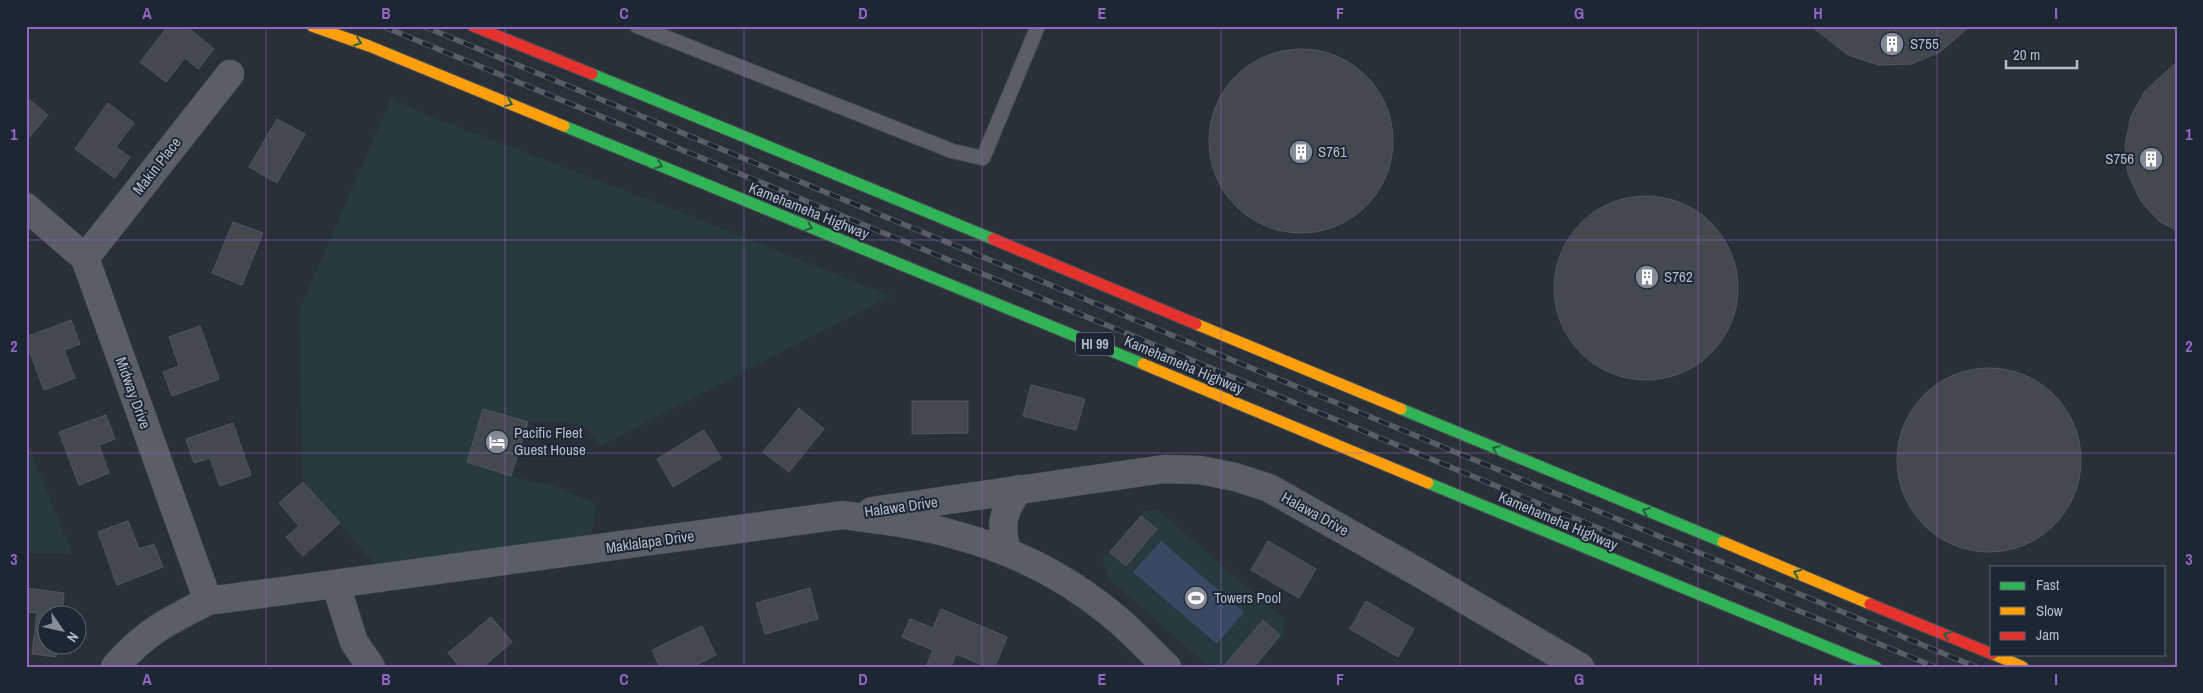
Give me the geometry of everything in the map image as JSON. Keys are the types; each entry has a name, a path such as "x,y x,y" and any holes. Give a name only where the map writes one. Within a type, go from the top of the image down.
{"main road":[{"name":"Kamehameha Highway","path":"312,26 369,46 1876,667"},
{"path":"473,26 714,124 1990,653"},
{"path":"1997,656 2023,667"}],"street":[{"name":"Makin Place","path":"85,258 230,74"},
{"name":"Midway Drive","path":"26,207 85,258 208,601"},
{"name":"Halawa Drive","path":"843,515 1164,469 1200,470 1235,477 1269,488 1580,667"},
{"path":"1007,552 1002,521 1008,504 1019,489"},
{"name":"Maklalapa Drive","path":"115,667 142,638 159,626 208,601 843,515 898,523 952,534 1007,552 1076,588 1112,614 1166,667"},
{"path":"336,585 354,642 371,667"}],"lane":[{"path":"637,26 943,147 983,158 1038,26"}],"green space":[{"path":"391,99 437,119 681,212 890,296 600,446 585,427 563,422 528,422 483,409 467,462 511,476 554,486 595,504 591,550 387,578 303,482 300,309"},
{"path":"26,440 72,553 26,553"},
{"name":"Towers Pool","path":"1144,511 1159,511 1284,619 1283,635 1256,667 1209,667 1108,578 1103,558"}],"water":[{"path":"1161,541 1244,612 1217,644 1133,572"}],"building":[{"path":"168,26 186,26 214,49 198,69 185,58 166,82 140,62"},
{"name":"S755","path":"1811,26 1970,26 1940,52 1911,64 1879,65 1848,55"},
{"name":"S761","path":"1301,49 1319,51 1336,56 1366,76 1386,106 1391,123 1393,141 1391,159 1386,176 1366,206 1336,226 1319,231 1301,233 1283,231 1266,226 1236,206 1216,176 1211,159 1209,141 1211,123 1216,106 1236,76 1266,56 1283,51"},
{"name":"S756","path":"2177,62 2177,231 2159,221 2140,200 2128,173 2125,145 2131,116 2145,91"},
{"path":"26,97 48,115 26,141"},
{"path":"108,103 134,123 116,147 130,157 115,178 75,149"},
{"path":"277,119 305,134 277,183 249,167"},
{"name":"S762","path":"1646,196 1664,198 1681,203 1711,223 1731,253 1736,270 1738,288 1736,306 1731,323 1711,353 1681,373 1664,378 1646,380 1628,378 1611,373 1581,353 1561,323 1556,306 1554,288 1556,270 1561,253 1581,223 1611,203 1628,198"},
{"path":"233,222 263,233 242,285 212,273"},
{"path":"71,320 80,344 64,350 75,378 44,390 26,342 26,337"},
{"path":"200,326 219,379 172,396 163,372 179,366 169,337"},
{"path":"1989,368 2007,370 2024,375 2054,395 2074,425 2079,442 2081,460 2079,478 2074,495 2054,525 2024,545 2007,550 1989,552 1971,550 1954,545 1924,525 1904,495 1899,478 1897,460 1899,442 1904,425 1924,395 1954,375 1971,370"},
{"path":"1031,385 1085,399 1076,430 1023,416"},
{"path":"912,401 968,401 968,433 912,434"},
{"path":"799,408 824,429 789,472 763,452"},
{"name":"Pacific Fleet Guest House","path":"483,409 528,422 511,476 467,462"},
{"path":"106,415 115,439 99,445 109,473 79,485 59,432"},
{"path":"233,423 251,475 220,486 210,458 194,463 186,439"},
{"path":"704,430 721,458 673,487 657,459"},
{"path":"303,482 340,523 303,556 286,537 299,526 279,503"},
{"path":"1141,516 1157,529 1126,566 1110,552"},
{"path":"128,521 139,549 154,544 163,567 117,585 98,532"},
{"path":"1268,541 1316,569 1299,598 1251,570"},
{"path":"26,588 64,593 63,606 38,606 38,655 32,654 37,613 26,612"},
{"path":"810,588 818,619 765,634 756,603"},
{"path":"1366,601 1414,629 1398,657 1350,629"},
{"path":"941,609 1007,637 995,667 987,667 956,654 951,667 926,667 933,650 902,637 910,619 933,628"},
{"path":"491,617 512,642 483,667 460,667 448,653"},
{"path":"1263,620 1280,635 1254,667 1223,667"},
{"path":"702,626 716,655 692,667 660,667 652,650"}],"railway":[{"path":"382,26 1935,667"},
{"path":"423,26 1976,667"}],"traffic: fast":[{"path":"592,74 993,239"},
{"path":"564,126 1143,364"},
{"path":"1401,409 1723,542"},
{"path":"1428,483 1876,667"}],"traffic: slow":[{"path":"312,26 369,46 564,126"},
{"path":"1196,324 1401,409"},
{"path":"1143,364 1428,483"},
{"path":"1723,542 1870,604"},
{"path":"1998,656 2023,667"}],"traffic: jam":[{"path":"473,26 592,74"},
{"path":"993,239 1196,324"},
{"path":"1870,604 1990,653"}],"place":[{"name":"S755","path":"1892,44"},
{"name":"S761","path":"1301,152"},
{"name":"S756","path":"2151,159"},
{"name":"S762","path":"1647,277"},
{"name":"Pacific Fleet Guest House","path":"497,442"},
{"name":"Towers Pool","path":"1196,598"}]}
